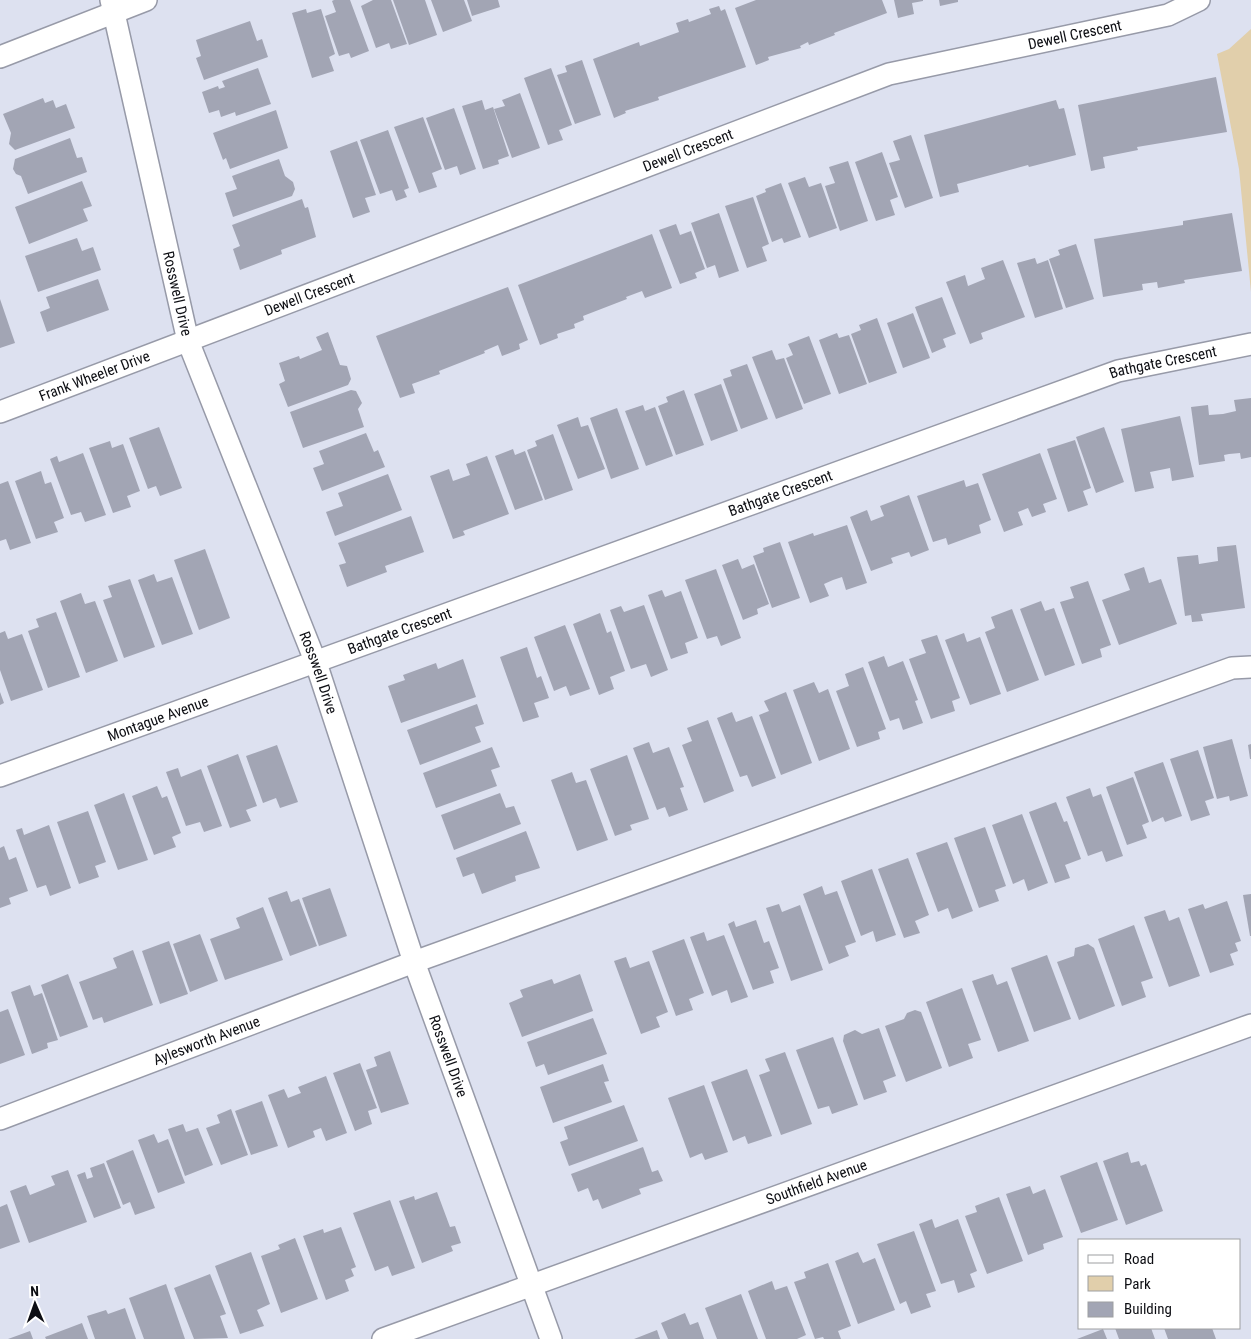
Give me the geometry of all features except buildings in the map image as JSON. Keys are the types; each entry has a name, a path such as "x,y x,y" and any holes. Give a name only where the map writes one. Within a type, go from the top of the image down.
{"street":[{"path":"0,57 112,6 146,0"},
{"name":"Dewell Crescent","path":"188,341 889,74 1168,15 1199,0"},
{"name":"Rosswell Drive","path":"112,6 188,341 316,663 414,962 550,1339"},
{"name":"Frank Wheeler Drive","path":"0,412 188,341"},
{"name":"Bathgate Crescent","path":"316,663 1118,371 1251,344"},
{"name":"Montague Avenue","path":"0,776 316,663"},
{"path":"414,962 1232,668 1251,667"},
{"name":"Aylesworth Avenue","path":"0,1119 414,962"},
{"name":"Southfield Avenue","path":"384,1339 1251,1025"}],"green space":[{"path":"1251,29 1251,292 1239,169 1217,54 1229,49"}]}
